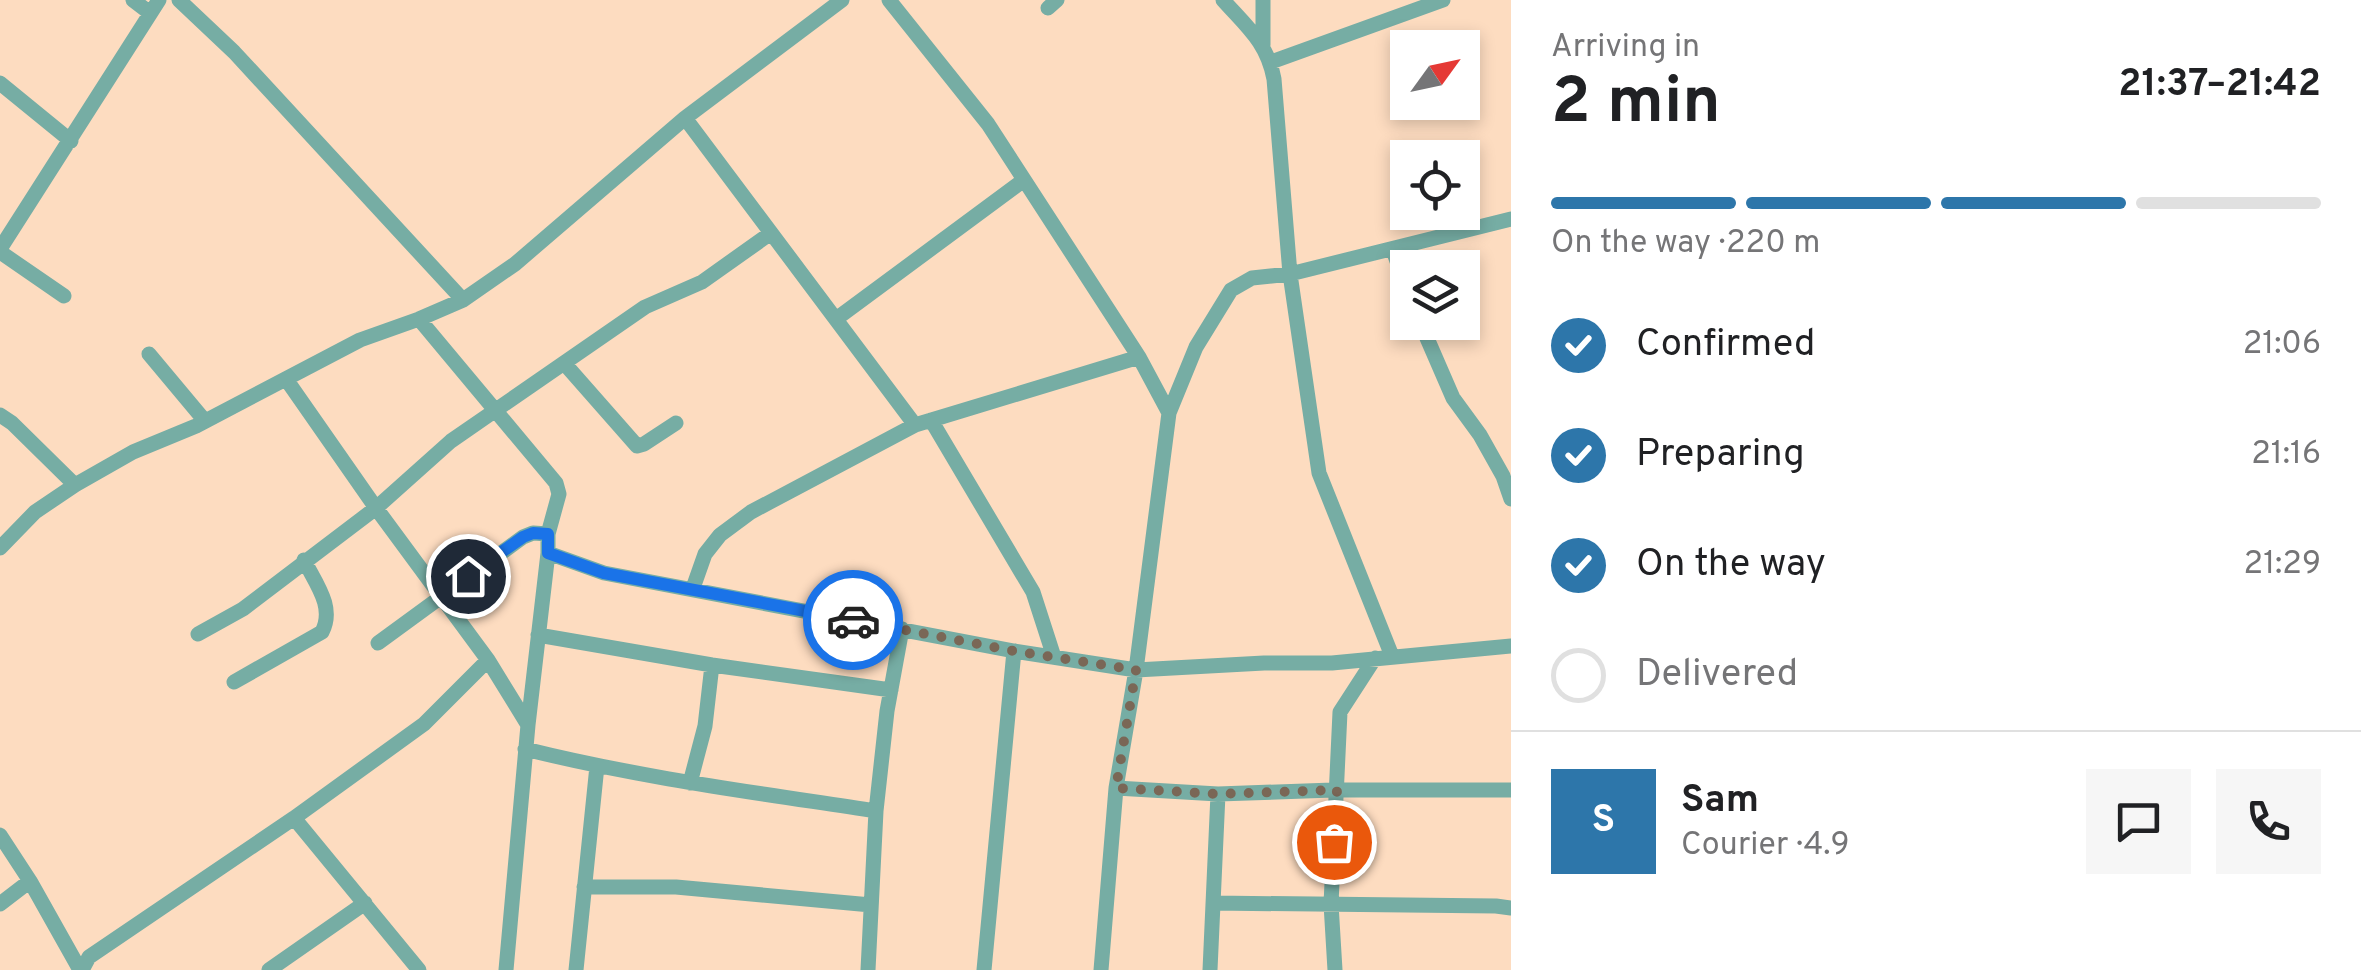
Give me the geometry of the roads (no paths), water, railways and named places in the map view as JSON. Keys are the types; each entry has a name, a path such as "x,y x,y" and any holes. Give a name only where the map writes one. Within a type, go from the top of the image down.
{"street":[{"path":"64,296 0,250 155,7 133,0"},
{"path":"178,0 234,52 463,300"},
{"path":"2,542 34,512 132,452 205,421 360,340 463,300 515,264 686,118 842,0"},
{"path":"890,0 988,124 1139,357 1168,413"},
{"path":"1223,0 1263,45 1271,62 1290,274 1319,472 1392,656"},
{"path":"1263,0 1263,45"},
{"path":"1271,62 1444,0"},
{"path":"0,83 71,142"},
{"path":"686,118 836,319 923,422 1033,592 1054,657"},
{"path":"836,319 1024,180"},
{"path":"1393,250 1511,219"},
{"path":"198,634 243,609 376,508 451,441 645,307 702,282 772,233"},
{"path":"1101,970 1116,788 1136,670 1168,413 1196,347 1231,290 1252,278 1290,274 1390,251"},
{"path":"419,319 556,483 559,494 548,534 506,970"},
{"path":"1428,340 1454,398 1503,476 1511,500"},
{"path":"149,354 205,421"},
{"path":"693,588 705,554 720,535 751,512 923,422 1139,357"},
{"path":"564,364 636,446 676,423"},
{"path":"286,378 488,660 528,725"},
{"path":"0,415 75,485"},
{"path":"378,642 523,537 548,534"},
{"path":"548,553 604,573 1014,651 1136,670 1264,663 1332,664 1511,646"},
{"path":"234,682 322,632 328,621 328,609 304,560"},
{"path":"868,970 876,811 902,629"},
{"path":"538,636 891,690"},
{"path":"984,970 1014,651"},
{"path":"1335,970 1331,904 1340,712 1375,658"},
{"path":"81,970 88,956 294,818 424,724 488,660"},
{"path":"690,783 705,726 712,665"},
{"path":"525,750 690,783 876,811"},
{"path":"576,970 597,766"},
{"path":"1116,788 1218,794 1511,790"},
{"path":"1210,970 1218,794"},
{"path":"294,818 419,970"},
{"path":"0,836 81,970"},
{"path":"0,904 30,881"},
{"path":"584,887 676,887 870,905"},
{"path":"1212,902 1511,908"},
{"path":"269,970 365,903"}]}
